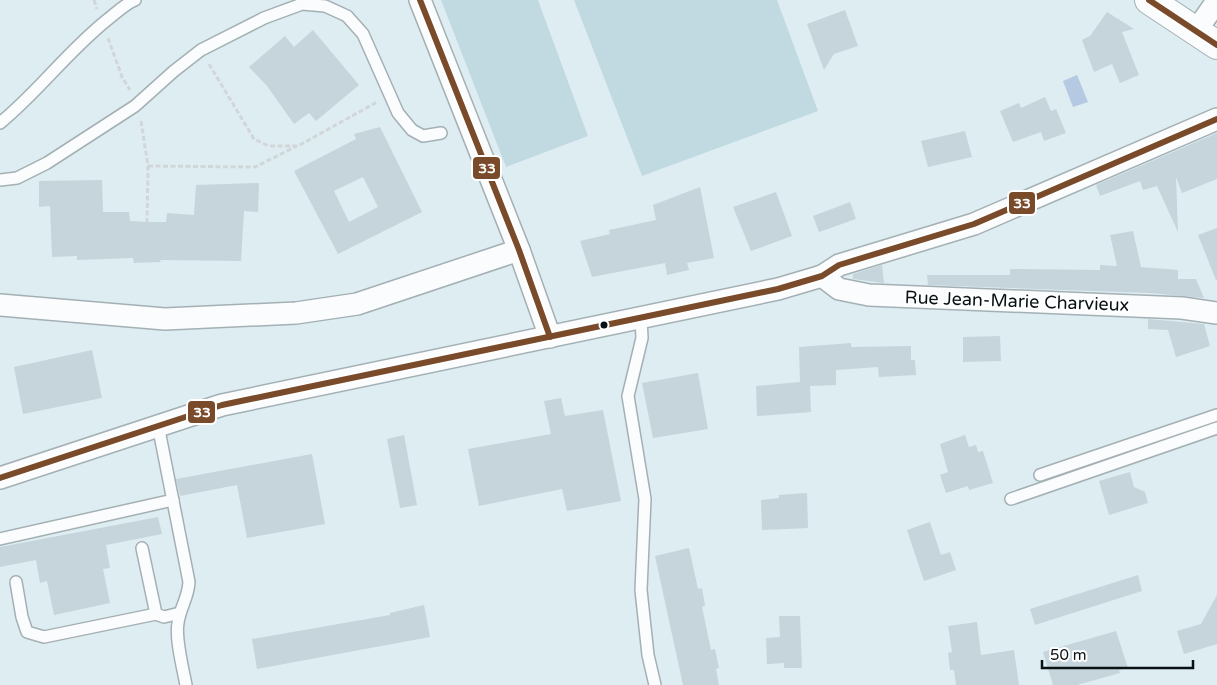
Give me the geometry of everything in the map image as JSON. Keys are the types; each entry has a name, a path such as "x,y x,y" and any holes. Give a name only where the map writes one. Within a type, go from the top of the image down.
{"main road":[{"path":"1149,0 1206,38"}],"street":[{"path":"420,0 519,250 550,337"},
{"path":"1206,38 1217,1"},
{"path":"1,475 222,405 774,290 822,276 839,265 974,224 1217,119"},
{"path":"0,305 165,319 304,312 358,304 519,250"},
{"name":"Rue Jean-Marie Charvieux","path":"822,276 839,289 869,295 1182,308 1217,313"}],"lane":[{"path":"0,123 18,108 50,72 102,24 132,1"},
{"path":"0,180 17,178 47,162 139,103 201,50 264,18 302,4 324,6 346,16 363,34 398,113 412,130 423,136 441,133"},
{"path":"641,318 642,338 628,396 645,499 641,590 648,655 655,685"},
{"path":"1040,475 1217,414"},
{"path":"158,425 188,582 188,596 180,613 177,626 186,685"},
{"path":"1011,499 1217,428"},
{"path":"0,539 173,500"},
{"path":"142,548 156,614"},
{"path":"16,582 22,617 28,632 44,637 156,614 164,617 180,613"}],"path":[{"path":"102,24 122,77 139,103 148,166 147,222"},
{"path":"201,50 225,94 254,139 269,146 298,146"},
{"path":"148,166 255,167 298,146 390,95"}],"shaded area":[{"path":"441,0 538,0 588,136 506,167"},
{"path":"574,0 777,0 818,111 642,176"},
{"path":"1077,75 1088,102 1073,107 1063,81"}],"building":[{"path":"845,10 858,46 834,54 824,70 807,24"},
{"path":"1107,12 1134,29 1122,32 1139,75 1120,83 1112,64 1094,72 1082,40 1090,36"},
{"path":"313,30 359,85 316,121 309,113 294,124 267,86 249,67 285,36 294,47"},
{"path":"1045,97 1051,111 1056,109 1066,133 1044,141 1041,132 1013,142 1000,111 1019,103 1021,108"},
{"path":"380,127 422,212 338,254 294,171 356,139 354,134","holes":["363,177 378,207 349,222 334,191"]},
{"path":"965,131 972,157 928,167 921,141"},
{"path":"1217,133 1217,179 1182,193 1176,177 1178,232 1157,186 1143,190 1140,181 1100,196 1096,185"},
{"path":"102,180 103,212 129,212 130,221 147,222 166,222 167,213 194,215 196,185 259,183 258,212 244,211 241,261 160,260 161,262 134,263 133,258 77,260 77,256 52,257 50,206 39,207 39,181"},
{"path":"700,187 714,258 687,263 689,270 667,275 665,263 592,277 580,241 610,234 609,230 656,220 653,205"},
{"path":"776,192 792,236 751,251 733,207"},
{"path":"850,202 856,219 819,232 813,216"},
{"path":"1217,228 1217,280 1216,280 1198,235"},
{"path":"1133,231 1141,267 1178,270 1178,279 1196,279 1204,298 1149,293 928,285 927,275 1010,275 1010,269 1100,270 1100,265 1117,266 1110,235"},
{"path":"882,265 884,283 853,279 853,274"},
{"path":"1148,319 1204,324 1210,346 1176,357 1168,330 1148,329"},
{"path":"1000,336 1001,361 963,362 963,337"},
{"path":"851,343 851,347 911,346 911,360 915,360 916,375 879,377 878,367 836,370 836,385 810,386 811,412 757,416 756,386 800,382 799,347"},
{"path":"92,350 102,398 23,414 14,367"},
{"path":"698,373 708,429 653,438 642,383"},
{"path":"561,398 565,416 603,410 621,501 567,511 562,489 479,506 468,449 551,434 544,401"},
{"path":"404,435 417,505 400,508 387,439"},
{"path":"965,435 969,447 976,445 978,452 983,451 993,483 969,490 968,486 946,493 940,475 948,472 940,444"},
{"path":"312,454 325,524 247,538 237,485 180,496 176,479"},
{"path":"1130,472 1134,487 1145,492 1148,503 1109,515 1099,481"},
{"path":"807,493 808,528 762,530 761,500 779,498 779,495"},
{"path":"158,517 162,534 106,545 110,568 103,569 110,603 54,615 47,581 40,583 36,560 0,567 0,547"},
{"path":"930,522 941,555 950,552 956,570 924,581 907,530"},
{"path":"689,548 698,589 702,588 705,606 702,607 711,650 715,649 719,668 716,669 719,685 683,685 655,556"},
{"path":"1138,575 1142,591 1035,625 1030,609"},
{"path":"1217,595 1217,644 1184,654 1177,631 1201,624"},
{"path":"424,605 430,637 257,669 252,639 390,615 390,613"},
{"path":"779,616 800,616 802,668 784,668 784,663 767,664 766,638 780,637"},
{"path":"977,622 981,655 1014,650 1019,685 956,685 954,670 950,670 948,653 952,652 948,626"},
{"path":"1116,631 1128,668 1119,670 1120,673 1077,685 1053,685 1043,652"}],"transit line":[{"name":"33","path":"420,0 519,250 550,337"},
{"name":"33","path":"1149,0 1217,45"},
{"name":"33","path":"0,478 222,405 778,289 822,276 839,265 974,224 1217,119"}]}
